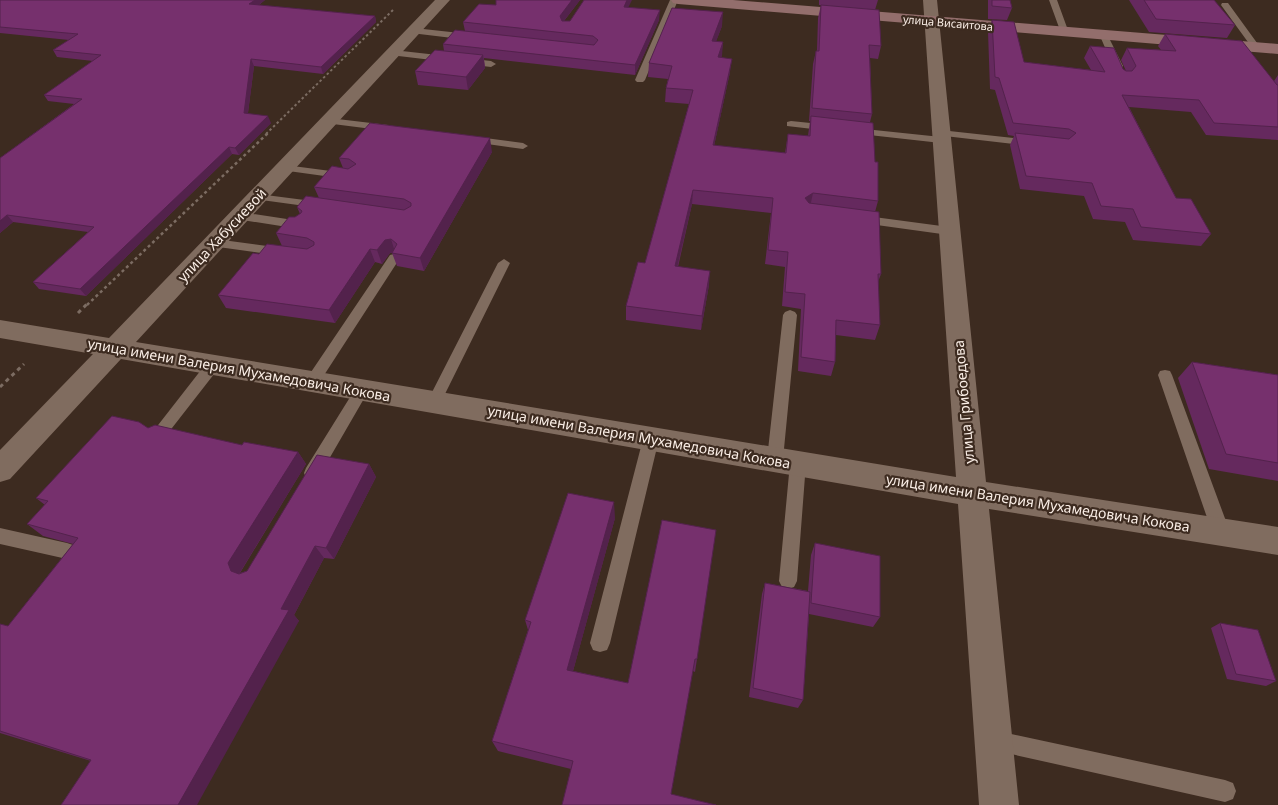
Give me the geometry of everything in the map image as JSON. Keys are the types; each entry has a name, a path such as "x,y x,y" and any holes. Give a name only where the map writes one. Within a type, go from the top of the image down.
{"main road":[{"name":"улица Висаитова","path":"678,0 930,11 1066,32 1246,50 1278,49"}],"street":[{"name":"улица Хабусиевой","path":"0,470 444,0"},
{"name":"улица Грибоедова","path":"930,11 999,805"},
{"name":"улица имени Валерия Мухамедовича Кокова","path":"0,329 972,493 1278,541"}],"lane":[{"path":"640,80 674,0"},
{"path":"1054,0 1066,32"},
{"path":"1225,4 1246,50"},
{"path":"414,31 480,38"},
{"path":"1104,36 1120,72"},
{"path":"393,53 491,64"},
{"path":"329,121 400,130"},
{"path":"791,124 843,130 1045,144"},
{"path":"457,137 523,146"},
{"path":"285,168 353,177"},
{"path":"258,197 334,207"},
{"path":"240,216 300,225"},
{"path":"847,218 949,231"},
{"path":"215,242 295,254"},
{"path":"312,382 394,258"},
{"path":"434,402 504,263"},
{"path":"788,580 786,461 790,315"},
{"path":"160,433 213,365"},
{"path":"1165,375 1221,532"},
{"path":"306,483 362,390"},
{"path":"600,643 651,439"},
{"path":"0,536 67,551"},
{"path":"993,740 1225,791"}],"path":[{"path":"0,387 300,102 397,7"}],"building":[{"path":"0,0 255,0 249,4 375,16 321,67 251,59 244,113 268,116 235,148 229,147 80,289 33,282 94,227 7,215 0,221 0,158 82,99 44,95 101,55 53,50 78,34 0,27"},
{"path":"496,0 572,0 560,16 562,21 570,21 584,0 627,0 624,7 660,10 635,65 443,44 455,30 594,45 598,40 593,36 463,22 479,4 496,5"},
{"path":"992,0 1010,0 1012,8 992,6"},
{"path":"1144,0 1214,0 1235,25 1156,19"},
{"path":"821,5 879,10 881,46 869,45 872,114 812,108 816,51 819,51"},
{"path":"672,8 723,12 712,41 723,42 718,57 732,59 713,145 786,153 788,134 810,136 811,116 873,123 875,162 878,162 878,201 813,193 805,198 809,203 879,212 881,274 878,274 880,325 836,320 835,362 801,357 805,294 785,292 788,252 768,250 773,198 693,190 675,266 710,271 702,316 626,306 638,262 645,263 693,90 666,88 672,66 649,63"},
{"path":"992,20 1014,22 1024,62 1105,72 1090,46 1114,48 1123,69 1132,71 1136,66 1127,48 1176,51 1165,34 1242,41 1278,85 1278,127 1214,123 1199,100 1122,95 1176,198 1191,199 1211,234 1141,227 1133,209 1101,206 1092,183 1026,176 1015,133 1069,139 1076,133 1069,129 1013,123 999,78 995,77"},
{"path":"435,50 483,55 466,77 415,71"},
{"path":"370,123 490,138 420,258 392,253 397,244 391,239 385,240 377,250 370,249 329,310 218,295 253,253 259,254 267,244 307,249 314,245 314,242 307,238 276,233 289,217 295,217 301,213 302,211 297,207 306,196 404,210 411,206 411,203 404,199 314,187 332,166 348,169 356,164 349,159 339,158"},
{"path":"1192,362 1278,375 1278,463 1226,454"},
{"path":"112,416 139,422 148,428 155,425 242,445 244,442 298,452 228,563 231,571 239,574 247,571 317,455 369,464 326,548 315,546 281,609 289,610 178,805 61,805 91,760 0,731 0,624 8,626 78,538 27,524 48,501 36,498"},
{"path":"568,493 614,502 567,670 628,683 662,520 716,530 697,659 695,659 671,794 716,805 562,805 573,761 492,741 531,622 525,620"},
{"path":"815,543 880,556 880,617 811,603"},
{"path":"765,583 810,592 803,700 753,688"},
{"path":"1220,623 1258,630 1276,681 1236,674"}]}
